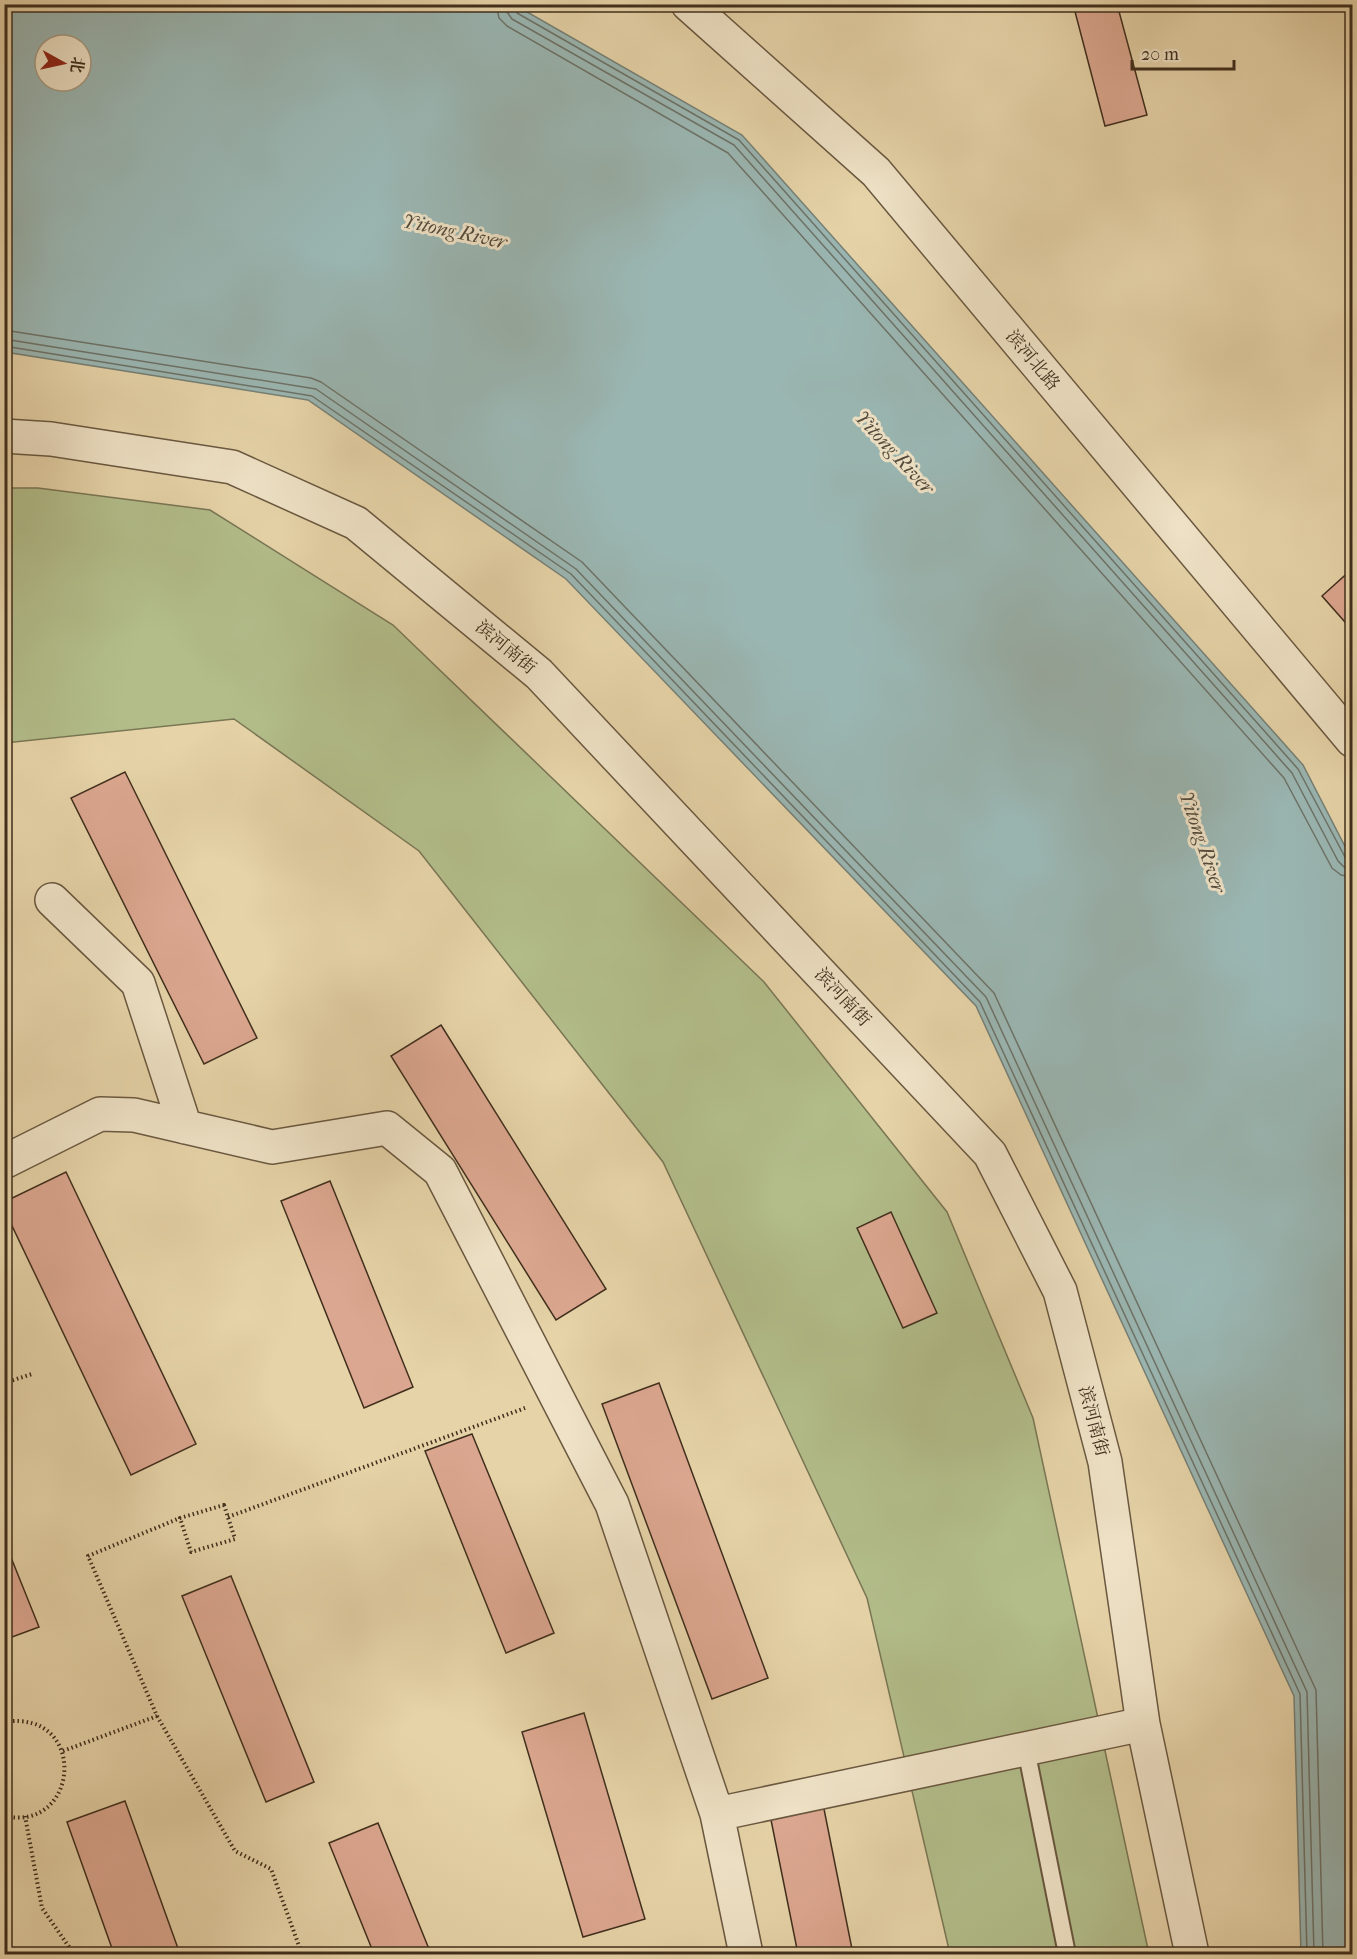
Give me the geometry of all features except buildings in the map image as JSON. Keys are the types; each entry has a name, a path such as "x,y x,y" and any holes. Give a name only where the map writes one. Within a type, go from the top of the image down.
{"street":[{"name":"滨河北路","path":"688,4 876,172 1353,740"},
{"name":"滨河南街","path":"4,436 51,439 232,467 356,523 539,674 990,1154 1060,1291 1105,1462 1143,1724 1192,1954"},
{"path":"52,900 138,983 185,1127"},
{"path":"4,1162 100,1114 135,1115 272,1147 387,1128 440,1171 612,1504 717,1814 746,1954"},
{"path":"717,1814 1143,1724"}],"lane":[{"path":"1026,1749 1067,1954"}],"path":[{"path":"4,1383 32,1374"},
{"path":"228,1517 556,1396"},
{"path":"180,1518 191,1552 235,1539 224,1505 180,1518 88,1556 157,1716 235,1851 271,1869 302,1954"},
{"path":"63,1751 157,1716"},
{"path":"4,1722 19,1720 37,1724 52,1735 63,1751 66,1770 62,1789 50,1805 34,1815 15,1818 4,1816"},
{"path":"25,1816 42,1908 74,1954"}],"green space":[{"path":"5,488 38,488 210,510 393,625 764,982 947,1212 1033,1418 1149,1954 950,1954 867,1598 663,1162 419,851 234,719 5,743"}],"water":[{"name":"Yitong River","path":"4,5 515,5 742,135 1303,765 1352,860 1352,1954 1301,1954 1294,1696 976,1006 566,579 308,400 5,352"}]}
